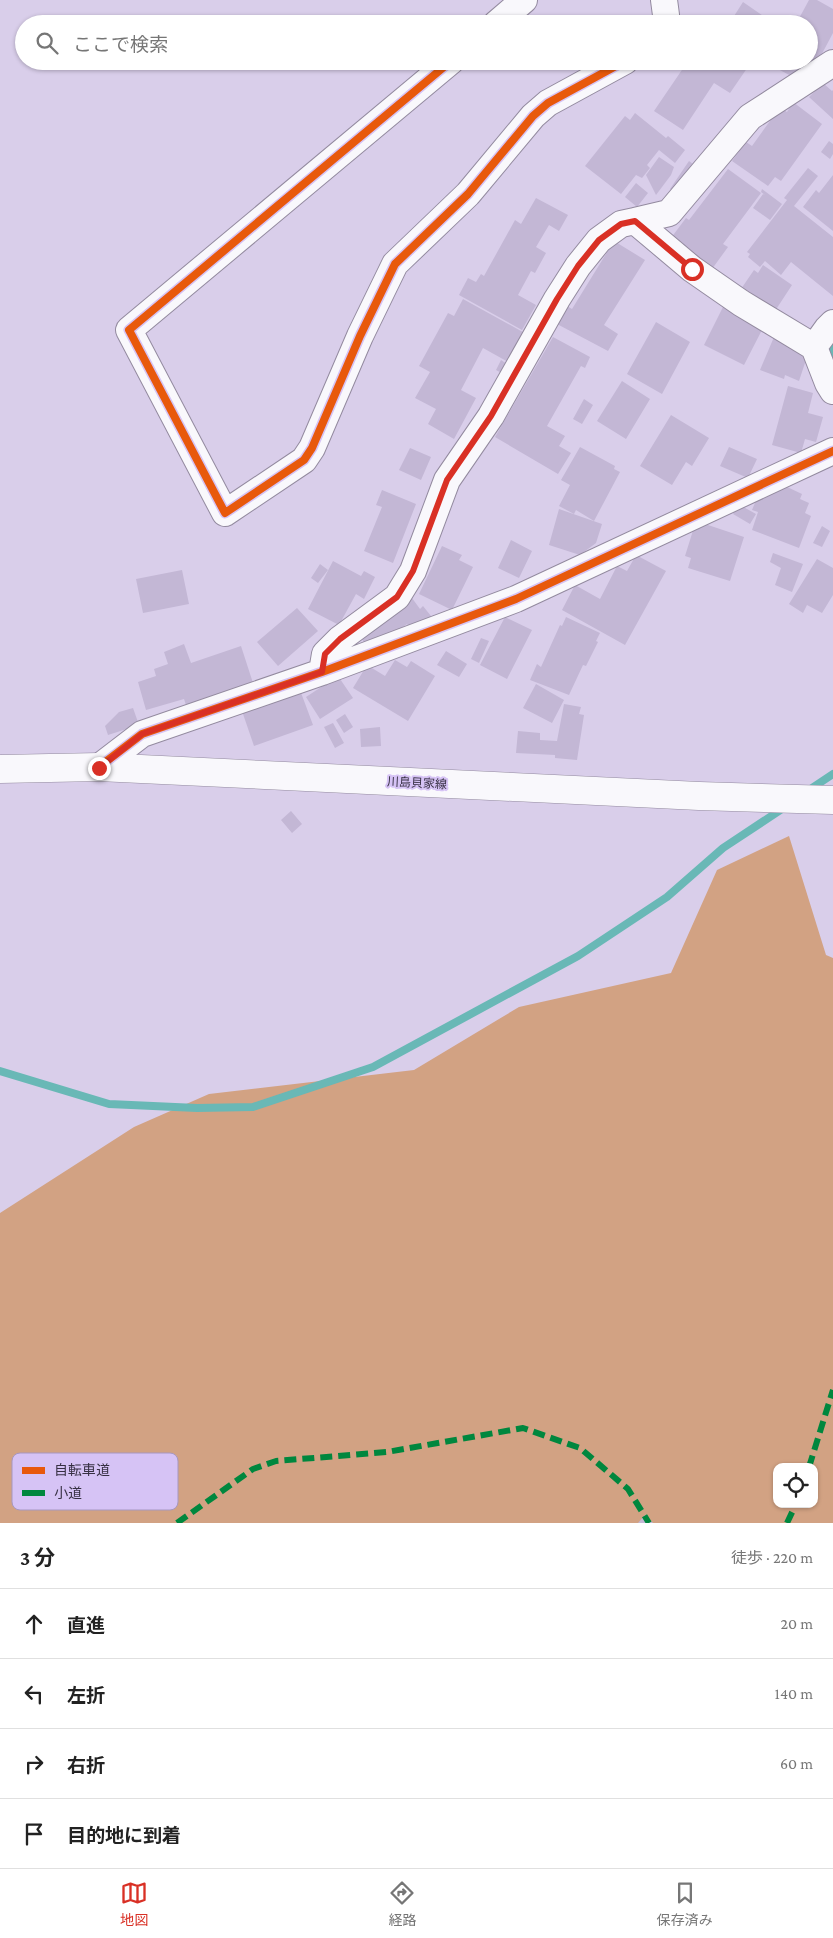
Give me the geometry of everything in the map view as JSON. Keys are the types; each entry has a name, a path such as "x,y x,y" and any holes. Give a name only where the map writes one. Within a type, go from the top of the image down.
{"main road":[{"name":"川島貝家線","path":"0,768 99,768 828,800"}],"street":[{"path":"506,15 524,0"},
{"path":"664,0 666,15"},
{"path":"322,672 325,654 335,644 397,597 413,571 447,480 491,416 557,299 578,266 599,240 621,224 669,213 750,117 833,63"},
{"path":"440,70 129,330 224,513 304,460 312,448 360,336 395,264 468,194 533,116 548,103 608,70"},
{"path":"635,221 692,269 741,303 814,347 833,391"},
{"path":"814,347 833,323"},
{"path":"99,768 142,734 322,672 516,599 833,451"}],"shaded area":[{"path":"789,836 826,955 833,958 833,1523 0,1523 0,1213 134,1127 209,1094 414,1070 519,1007 671,973 717,870"}],"building":[{"path":"809,0 817,0 833,9 833,33 818,61 818,15 801,15"},
{"path":"743,2 762,15 735,15"},
{"path":"682,70 746,70 730,93 714,83 683,130 654,111"},
{"path":"780,70 796,70 793,77"},
{"path":"823,83 833,90 833,119 809,97"},
{"path":"793,102 822,124 781,181 775,177 768,186 732,161 746,142 752,146 780,107 787,112"},
{"path":"635,113 666,138 668,136 685,150 675,163 659,150 647,165 650,168 642,178 636,175 621,194 585,166 625,116 630,120"},
{"path":"829,141 833,144 833,154 830,159 821,152"},
{"path":"659,157 674,167 671,175 656,195 646,175"},
{"path":"689,161 697,167 678,194 670,189"},
{"path":"808,168 818,176 794,206 833,237 833,296 791,262 781,275 765,261 760,267 748,257 750,254 747,252 787,200 784,198"},
{"path":"728,169 761,193 723,244 728,247 712,269 671,238 686,218 689,220"},
{"path":"833,175 833,231 803,207 816,190 819,193"},
{"path":"636,183 648,193 637,207 625,197"},
{"path":"762,189 782,204 770,220 753,208 763,194 765,195 761,192"},
{"path":"536,198 568,215 559,231 549,225 536,247 546,253 535,273 531,271 518,295 536,305 522,330 459,295 468,278 476,282 481,274 484,276 515,220 521,224"},
{"path":"614,241 645,260 604,325 618,334 608,351 557,324 567,306 572,309"},
{"path":"763,265 792,285 775,311 741,289 754,270 758,273"},
{"path":"463,299 530,336 512,364 483,348 461,390 476,398 454,439 428,424 436,409 415,398 430,372 419,366 448,313 454,316"},
{"path":"724,305 764,326 744,365 704,345"},
{"path":"656,322 690,342 662,394 627,374"},
{"path":"553,337 590,357 585,368 581,366 547,426 565,436 559,446 571,453 558,474 495,437"},
{"path":"774,337 800,347 808,364 805,363 799,381 785,375 784,379 760,370"},
{"path":"501,360 510,366 505,375 496,370"},
{"path":"622,381 650,399 626,439 597,421"},
{"path":"788,386 813,393 808,413 823,417 816,442 805,439 801,453 772,445"},
{"path":"584,399 593,405 582,424 573,419"},
{"path":"671,415 709,438 692,466 686,462 672,485 640,466"},
{"path":"580,447 615,466 614,469 620,472 594,521 576,510 574,514 559,506 570,485 561,480"},
{"path":"729,447 757,459 748,478 720,466"},
{"path":"410,448 431,457 421,480 399,470"},
{"path":"785,486 802,494 800,499 809,503 805,513 811,516 799,548 752,530 758,512 752,510 757,498"},
{"path":"382,490 416,504 393,563 364,551 382,507 376,505"},
{"path":"738,504 756,514 750,524 733,514"},
{"path":"559,509 602,524 596,543 580,555 549,545"},
{"path":"696,521 744,537 730,581 688,568 691,558 685,556"},
{"path":"822,526 830,531 822,547 813,543"},
{"path":"511,540 532,551 519,578 498,568"},
{"path":"442,546 462,555 459,560 473,567 452,610 419,594"},
{"path":"773,553 803,564 792,592 775,585 781,568 770,562"},
{"path":"636,555 666,571 625,645 562,610 575,585 600,599 617,566 627,571"},
{"path":"817,559 833,568 833,595 822,613 807,605 803,613 789,604"},
{"path":"333,561 361,576 364,571 375,577 364,599 356,594 339,625 308,609"},
{"path":"320,564 328,570 318,583 311,578"},
{"path":"182,570 189,604 143,613 136,579"},
{"path":"412,598 420,609 423,606 435,621 412,631 407,624 387,638 367,647 358,633"},
{"path":"297,608 318,631 278,666 257,642"},
{"path":"505,617 532,630 507,679 480,665"},
{"path":"566,617 600,633 596,641 598,642 586,666 583,665 569,695 530,680 537,664 541,667 560,625 562,626"},
{"path":"481,638 489,641 479,663 471,659"},
{"path":"184,644 191,663 241,646 253,683 186,705 184,699 146,710 138,682 156,676 154,669 168,664 164,652"},
{"path":"446,651 467,664 459,677 437,665"},
{"path":"395,660 407,667 411,661 435,676 408,721 353,688 367,665 385,676"},
{"path":"338,676 353,698 320,719 306,697"},
{"path":"536,684 564,700 552,723 523,708"},
{"path":"300,690 313,725 254,746 242,711"},
{"path":"564,704 581,707 579,714 584,715 577,760 555,758 555,755 516,753 518,731 540,733 540,740 557,741"},
{"path":"133,708 139,725 108,735 105,726 119,712"},
{"path":"345,714 353,727 344,733 336,720"},
{"path":"333,723 344,743 335,748 324,727"},
{"path":"380,727 381,746 361,747 360,729"},
{"path":"291,811 302,824 292,833 281,820"},
{"path":"645,1515 653,1523 638,1523"}],"waterway":[{"path":"833,344 830,355 833,361"},
{"path":"809,790 833,774"},
{"path":"0,1071 109,1104 197,1108 253,1107 373,1067 578,956 667,897 723,848 785,807"}],"marked path":[{"path":"810,1463 833,1390"},
{"path":"177,1523 253,1469 276,1461 387,1452 523,1428 580,1448 628,1489 649,1523"},
{"path":"787,1523 794,1508"}],"cycle path":[{"path":"440,70 129,330 225,513 304,460 312,448 360,336 395,264 468,194 533,116 548,103 608,70"},
{"path":"99,767 142,734 322,672 516,599 833,451"}],"route":[{"path":"99,768 142,734 322,672 325,654 340,639 397,597 413,571 447,480 491,416 557,299 578,266 599,240 621,224 635,221 692,269"}]}
